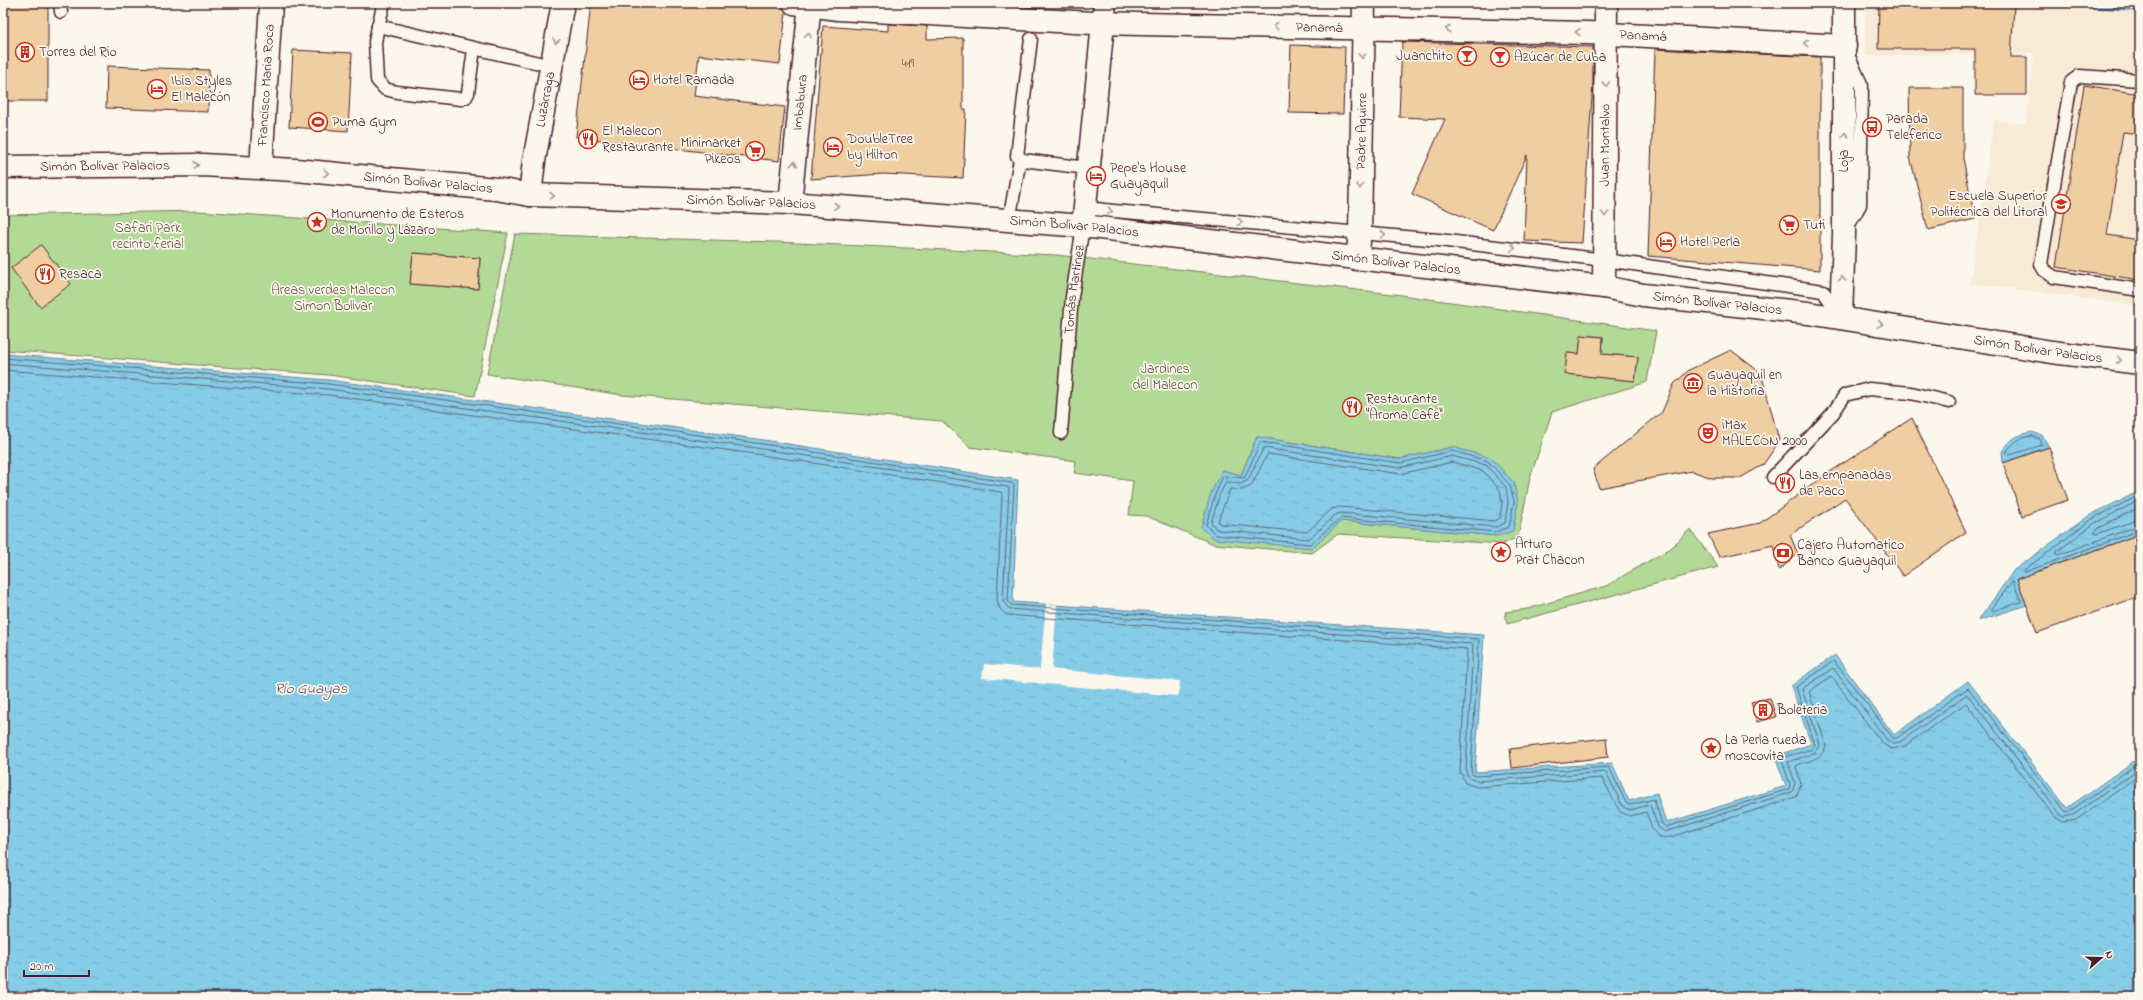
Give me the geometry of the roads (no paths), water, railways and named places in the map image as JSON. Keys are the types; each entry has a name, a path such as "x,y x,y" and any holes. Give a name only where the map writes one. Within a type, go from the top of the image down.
{"main road":[{"name":"Francisco Maria Roca","path":"261,168 272,3"},
{"name":"Luzárraga","path":"530,195 563,3"},
{"name":"Padre Aguirre","path":"1356,259 1360,233 1364,3"},
{"name":"Juan Montalvo","path":"1604,287 1606,3"},
{"name":"Loja","path":"1841,318 1844,235 1844,3"},
{"name":"Panamá","path":"804,4 1099,13 1364,28 1606,34 1845,47"},
{"name":"Imbabura","path":"790,203 804,4"},
{"name":"Tomás Martínez","path":"1085,217 1099,13"},
{"name":"Simón Bolívar Palacios","path":"3,167 202,165 261,168 488,188 530,195 790,203 1009,220 1085,217 1356,259 1604,287 1643,295 1841,318 2052,352 2140,363"}],"lane":[{"path":"384,3 375,42 377,80 385,89 397,92 461,99 466,97 468,93 474,49"},
{"path":"1099,13 1076,185 1078,202 1085,217 1360,233 1438,240 1605,260 1823,291 1841,318"},
{"path":"378,26 552,66"},
{"path":"1009,220 1020,159 1016,153 1032,39"},
{"path":"2140,80 2079,76 2071,82 2041,264 2044,270 2054,277 2140,290"},
{"path":"1020,159 1079,167"},
{"name":"Tomás Martínez","path":"1061,433 1072,297 1085,217"},
{"path":"1773,477 1834,413 1845,395 1869,389 1911,393 1949,402"}],"water":[{"path":"2087,3 2140,3 2140,11 2086,7"},
{"name":"Río Guayas","path":"3,354 329,380 757,439 1018,480 1013,602 1484,635 1475,772 1612,763 1629,801 1657,793 1666,823 1786,786 1775,756 1811,744 1791,686 1835,655 1894,735 1968,681 2067,808 2140,757 2140,997 3,997"},
{"path":"2032,432 2042,435 2049,447 2003,463 2002,451 2008,443 2022,434"},
{"path":"1257,437 1400,459 1453,447 1491,458 1514,483 1518,502 1513,531 1497,536 1341,521 1312,548 1215,539 1201,528 1211,493 1222,470 1241,475"},
{"path":"2140,491 2140,534 2018,579 2027,605 1978,621 2014,570 2090,515"}],"place":[{"name":"Torres del Rio","path":"25,52"},
{"name":"Juanchito","path":"1467,56"},
{"name":"Azúcar de Cuba","path":"1500,57"},
{"name":"Hotel Ramada","path":"639,80"},
{"name":"Ibis Styles El Malecón","path":"157,89"},
{"name":"Puma Gym","path":"318,122"},
{"name":"Parada Teleferico","path":"1872,127"},
{"name":"El Malecon Restaurante","path":"588,139"},
{"name":"DoubleTree by Hilton","path":"833,147"},
{"name":"Minimarket Pikeos","path":"755,151"},
{"name":"Pepe's House Guayaquil","path":"1096,176"},
{"name":"Escuela Superior Politécnica del Litoral","path":"2061,204"},
{"name":"Monumento de Esteros de Morillo y Lázaro","path":"317,222"},
{"name":"Tuti","path":"1789,225"},
{"name":"Hotel Perla","path":"1666,242"},
{"name":"Resaca","path":"45,274"},
{"name":"Guayaquil en la Historía","path":"1693,383"},
{"name":"Restaurante \"Aroma Cafe\"","path":"1352,407"},
{"name":"iMax MALECÓN 2000","path":"1708,433"},
{"name":"Las empanadas de Paco","path":"1785,483"},
{"name":"Arturo Prat Chacon","path":"1501,552"},
{"name":"Cajero Automatico Banco Guayaquil","path":"1783,553"},
{"name":"Boleteria","path":"1763,710"},
{"name":"La Perla rueda moscovita","path":"1711,748"}],"park label":[{"name":"Safari Park recinto ferial","path":"148,236"},
{"name":"Areas verdes Malecon Simon Bolivar","path":"333,298"},
{"name":"Jardines del Malecon","path":"1165,378"}]}
